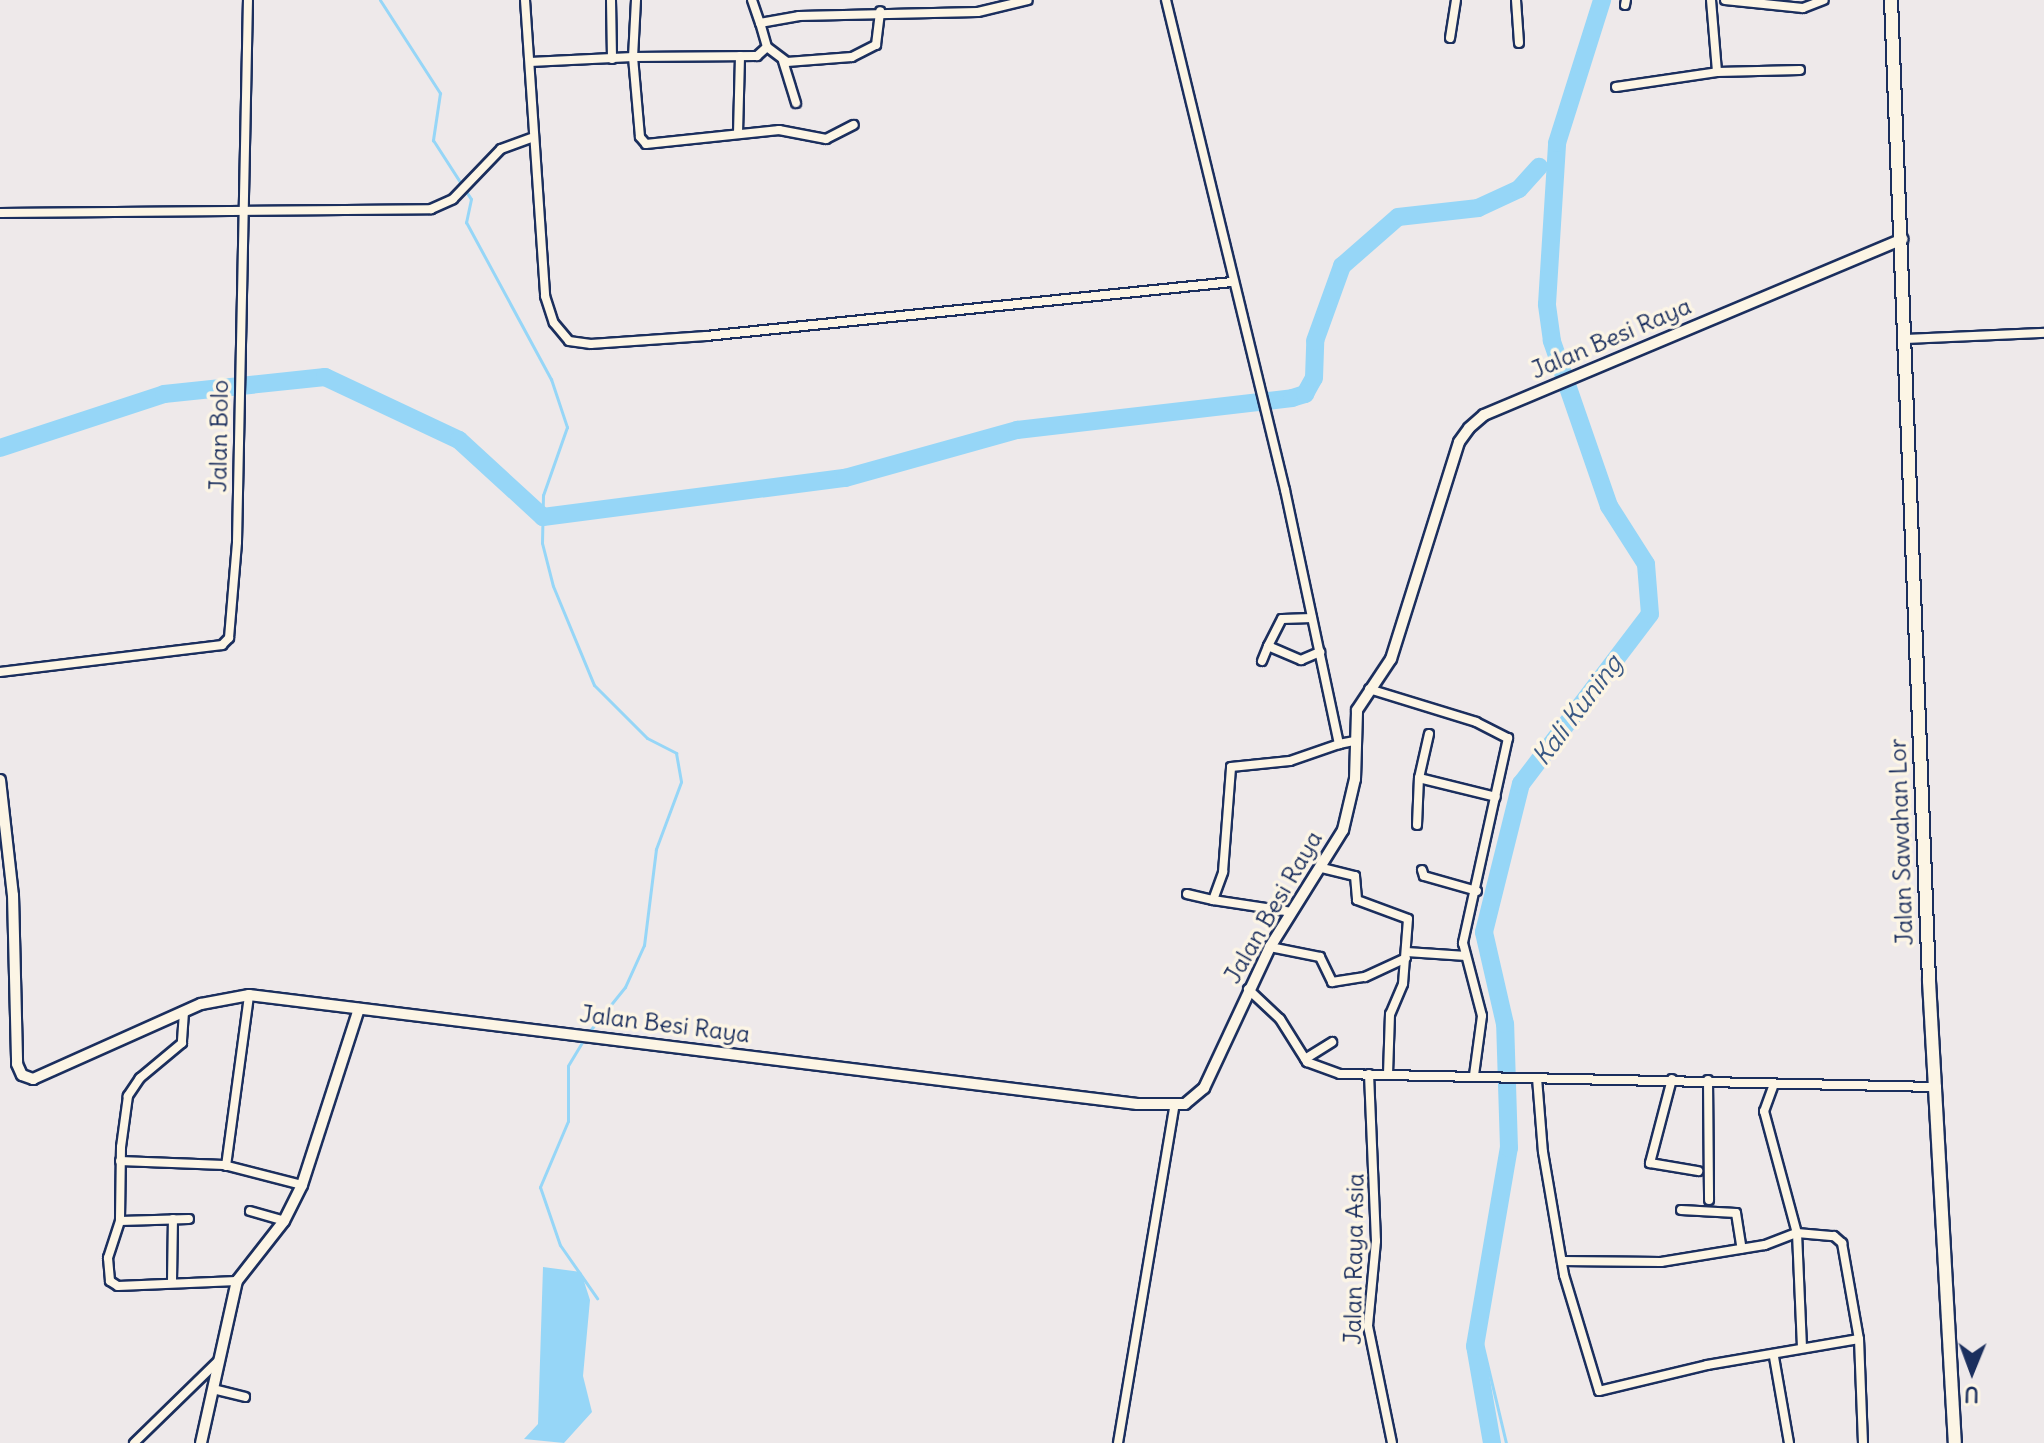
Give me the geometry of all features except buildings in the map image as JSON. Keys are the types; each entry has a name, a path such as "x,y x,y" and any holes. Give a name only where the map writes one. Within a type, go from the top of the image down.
{"main road":[{"path":"1891,0 1902,239"},
{"name":"Jalan Sawahan Lor","path":"1902,239 1927,937 1938,1087 1955,1443"}],"street":[{"name":"Jalan Bolo","path":"0,672 222,645 229,638 237,542 248,0"},
{"path":"525,0 545,296 561,333 579,343 1021,307 1232,282"},
{"path":"611,0 612,59"},
{"path":"636,0 633,57 643,143 789,131 826,139 854,125"},
{"path":"752,0 767,47 783,61 796,103"},
{"path":"836,0 837,11"},
{"path":"760,23 837,11 978,12 1028,0"},
{"path":"1166,0 1339,744"},
{"path":"1450,38 1456,0"},
{"path":"1516,0 1519,43"},
{"path":"1711,0 1717,72"},
{"path":"1725,0 1803,8 1824,0"},
{"path":"783,61 839,60 876,45 880,11"},
{"path":"530,62 761,55 767,47"},
{"path":"738,133 740,56"},
{"path":"1616,87 1717,72 1800,70"},
{"path":"0,213 419,210 456,196 501,149 534,137"},
{"name":"Jalan Besi Raya","path":"0,780 13,895 15,1050 22,1075 39,1079 214,999 249,995 1174,1107 1185,1104 1204,1088 1270,947 1322,868 1347,816 1357,710 1397,643 1459,442 1484,415 1902,239"},
{"path":"1904,339 2044,333"},
{"path":"1262,661 1282,619 1312,618"},
{"path":"1268,646 1301,660 1320,652"},
{"path":"1369,689 1505,733 1477,891 1464,933 1466,956 1482,1016 1474,1075"},
{"path":"1417,825 1419,778 1429,734"},
{"path":"1213,900 1227,854 1231,767 1290,761 1355,741"},
{"path":"1419,778 1496,797"},
{"path":"1322,868 1355,876 1357,900 1407,915 1407,955 1402,991 1390,1014 1388,1074"},
{"path":"1422,870 1424,876 1477,891"},
{"path":"1187,894 1292,912"},
{"path":"1270,947 1320,957 1323,972 1332,982 1355,980 1407,955 1466,956"},
{"path":"1248,989 1280,1019 1305,1059 1320,1070 1369,1074 1938,1087"},
{"path":"226,1166 249,995"},
{"path":"201,1443 237,1281 284,1221 302,1185 359,1009"},
{"path":"184,1012 182,1043 140,1078 128,1096 120,1161 120,1221 109,1250 112,1283 237,1281"},
{"path":"1305,1059 1332,1042"},
{"name":"Jalan Raya Asia","path":"1369,1074 1376,1241 1368,1326 1392,1443"},
{"path":"1537,1078 1543,1152 1562,1261 1599,1391 1707,1365 1774,1357 1802,1348 1859,1339"},
{"path":"1672,1079 1650,1163 1698,1171"},
{"path":"1708,1080 1709,1200"},
{"path":"1774,1084 1764,1111 1797,1233 1802,1348"},
{"path":"1118,1443 1174,1107"},
{"path":"120,1161 226,1166 302,1185"},
{"path":"1681,1210 1736,1213 1742,1249"},
{"path":"250,1211 284,1221"},
{"path":"172,1281 173,1219"},
{"path":"120,1221 189,1219"},
{"path":"1562,1261 1661,1262 1742,1249 1797,1233 1834,1236 1842,1243 1859,1339 1863,1443"},
{"path":"1774,1357 1789,1443"},
{"path":"134,1443 218,1361"},
{"path":"213,1389 245,1397"}],"water":[{"path":"543,1267 581,1272 590,1300 583,1376 592,1412 564,1443 524,1439 538,1424"}],"waterway":[{"path":"380,0 440,93 433,140 471,199 466,222 551,379 567,427 543,495 542,543 553,586 594,685 647,738 676,753 681,782 656,849 644,945 625,987 588,1033"},
{"name":"Kali Kuning","path":"1492,1443 1475,1346 1509,1148 1505,1024 1484,932 1521,784 1650,614 1646,564 1609,506 1552,341 1547,304 1557,143 1602,0"},
{"path":"0,448 164,394 325,377 459,440 543,517 845,478 1017,430 1292,398 1305,394 1314,378 1315,341 1342,266 1398,217 1478,208 1519,189 1539,167"},
{"path":"584,1039 568,1066 568,1121 540,1187 560,1245 597,1298"},
{"path":"1481,1338 1506,1443"}]}
